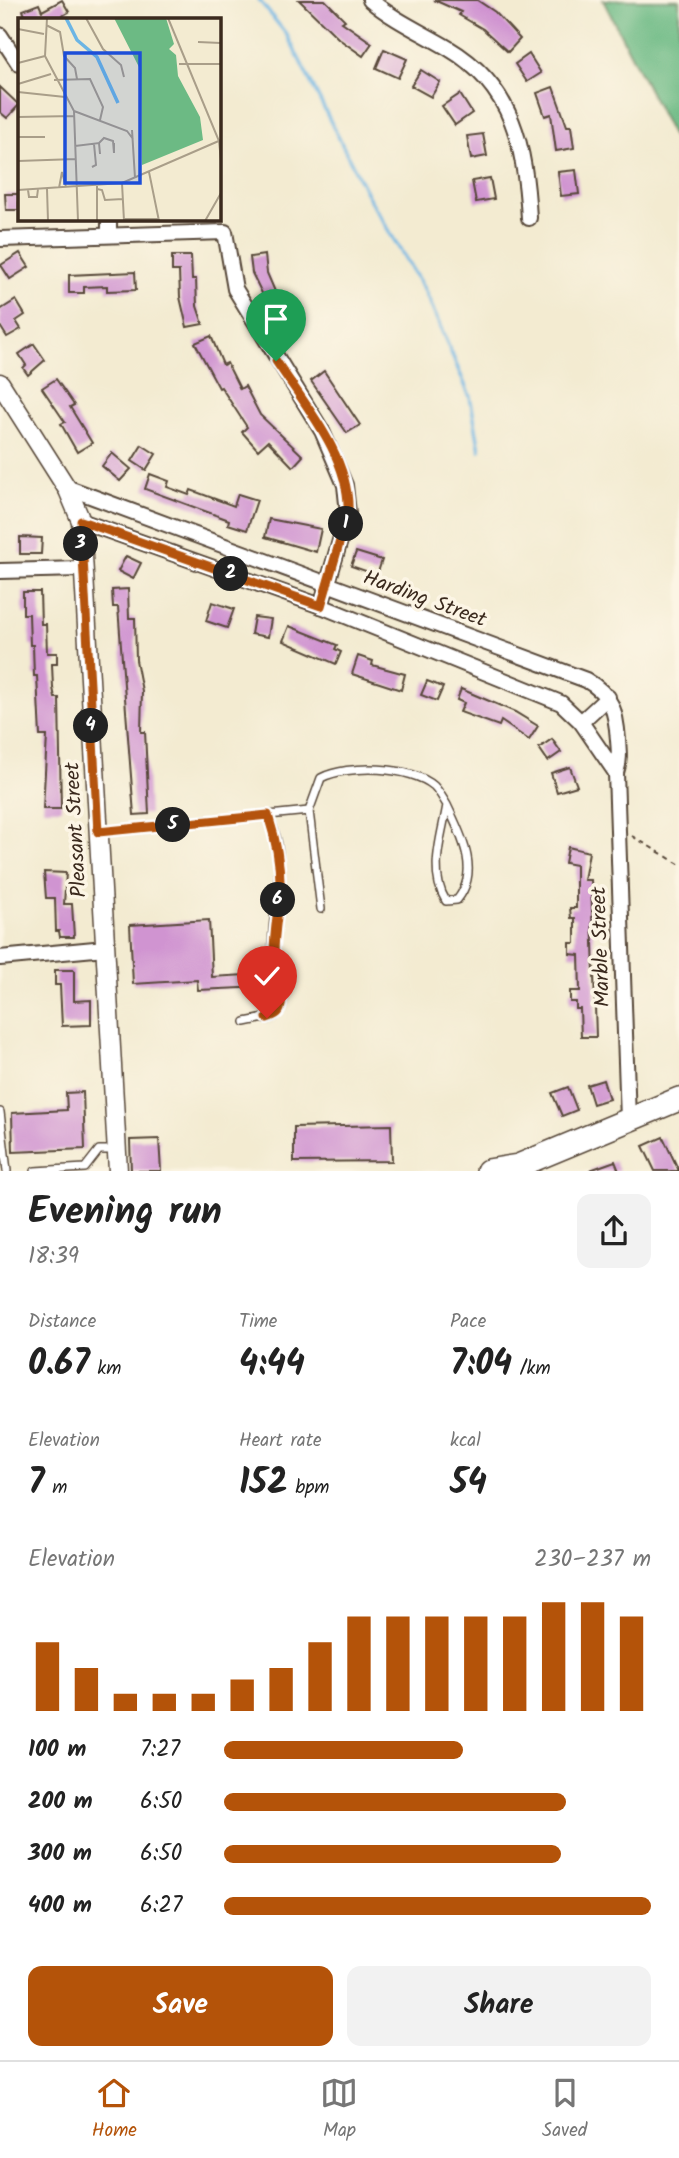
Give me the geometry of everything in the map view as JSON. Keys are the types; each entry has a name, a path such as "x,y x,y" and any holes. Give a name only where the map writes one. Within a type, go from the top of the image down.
{"main road":[{"path":"488,1171 518,1168 679,1099"}],"street":[{"path":"370,0 400,22 449,48 466,61 497,93 506,107 522,149 529,218"},
{"path":"0,34 18,62"},
{"path":"109,220 109,234"},
{"path":"0,239 225,232 235,289 322,431 345,485 348,513 321,606"},
{"name":"Pleasant Street","path":"2,390 66,487 81,521 118,1171"},
{"name":"Harding Street","path":"66,487 586,680 608,697"},
{"name":"Harding Street","path":"81,521 321,606 561,703 581,722"},
{"path":"0,571 82,569"},
{"path":"608,697 581,722 616,773"},
{"name":"Marble Street","path":"608,697 616,714 619,763 616,773 617,833 628,1120"},
{"path":"0,958 105,948"}],"lane":[{"path":"321,909 309,811 321,778 353,768 388,771 422,780 435,787 447,805 467,856 469,876 466,889 457,900 446,901 439,890 436,873 447,805"},
{"path":"98,832 309,811"},
{"path":"245,1022 275,1016 281,1009 279,980 274,965 274,924 280,890 278,844 268,815"},
{"path":"0,1112 7,1171"},
{"path":"35,1171 85,1168 99,1150 117,1150"}],"path":[{"path":"617,833 629,834 679,864"}],"green space":[{"path":"603,0 679,0 679,149"}],"building":[{"path":"62,0 69,12 59,18 26,18 23,10 39,4 42,11"},
{"path":"299,0 325,0 345,20 342,22 372,43 363,56 339,39"},
{"path":"434,0 477,0 495,12 520,39 508,52 483,29 459,15 461,12"},
{"path":"384,49 407,59 398,78 376,68"},
{"path":"529,54 541,73 527,82 515,64"},
{"path":"421,70 440,82 431,97 411,86"},
{"path":"0,87 18,106 7,118 0,112"},
{"path":"553,87 567,126 571,126 574,148 556,151 551,114 545,116 537,93"},
{"path":"460,94 472,113 455,125 442,106"},
{"path":"483,134 487,156 471,159 467,136"},
{"path":"576,170 579,194 561,196 558,172"},
{"path":"490,178 494,199 476,202 472,181"},
{"path":"5,194 18,194 18,210 6,210"},
{"path":"20,253 29,267 10,279 1,265"},
{"path":"265,255 267,273 285,315 289,313 298,331 284,338 252,273 250,257"},
{"path":"172,256 191,256 192,279 196,279 197,306 203,324 187,327 180,297 179,271 172,271"},
{"path":"135,272 136,290 107,291 107,286 84,287 84,293 69,293 69,275"},
{"path":"16,300 25,315 16,321 21,329 7,337 0,326 0,310"},
{"path":"211,336 223,365 227,363 240,389 245,386 260,415 303,456 293,467 268,441 258,450 242,432 247,427 221,387 219,388 195,343"},
{"path":"34,344 45,360 28,375 23,368 26,365 19,354"},
{"path":"324,371 360,425 347,433 311,381"},
{"path":"56,379 74,405 70,407 92,443 77,452 61,424 65,422 42,388"},
{"path":"142,445 156,454 146,470 132,461"},
{"path":"112,453 131,469 120,481 102,466"},
{"path":"150,474 169,481 167,487 189,495 191,490 234,506 238,494 257,500 247,530 228,524 229,520 145,489"},
{"path":"269,519 321,529 316,552 265,537"},
{"path":"20,537 42,538 41,554 20,554"},
{"path":"356,552 382,560 377,575 351,566"},
{"path":"126,556 141,563 133,579 118,571"},
{"path":"128,589 129,618 135,618 136,660 142,691 141,732 145,732 149,814 134,815 118,607 113,607 112,590"},
{"path":"23,592 40,592 41,624 46,624 47,653 57,653 57,664 52,664 55,698 59,698 61,809 43,809 47,736 40,736 37,676 34,676 33,645 30,645 29,614 23,614"},
{"path":"212,602 234,609 227,628 206,621"},
{"path":"254,617 271,619 268,637 251,634"},
{"path":"289,626 337,645 335,649 341,652 336,664 283,641"},
{"path":"358,656 373,661 372,665 405,674 401,690 352,674"},
{"path":"427,681 443,687 437,701 421,695"},
{"path":"461,689 515,712 538,726 529,740 501,721 499,726 460,712 464,703 457,700"},
{"path":"552,739 561,752 548,761 539,748"},
{"path":"570,767 577,786 557,792 551,773"},
{"path":"568,847 589,852 584,880 591,880 596,1037 581,1037 580,1009 576,1009 576,1002 570,1002 570,991 580,991 579,955 570,954 570,943 575,943 575,918 571,918 570,908 576,908 576,865 565,863"},
{"path":"44,872 66,873 64,904 72,904 74,937 60,937 59,931 56,931 55,898 46,898"},
{"path":"209,920 212,977 264,974 265,987 198,990 197,980 133,984 130,925"},
{"path":"55,970 74,970 74,1001 91,1000 91,1025 62,1026 60,985 55,985"},
{"path":"603,1080 609,1099 593,1104 587,1085"},
{"path":"568,1087 577,1110 562,1116 552,1093"},
{"path":"83,1092 85,1149 13,1152 12,1113 67,1110 66,1093"},
{"path":"391,1125 392,1161 294,1162 294,1127"},
{"path":"663,1137 679,1171 655,1171 643,1146"},
{"path":"159,1139 161,1171 131,1171 130,1140"},
{"path":"615,1161 619,1171 590,1171 590,1170"}],"waterway":[{"path":"259,0 287,35 369,198 425,291 470,397 480,450"}],"route":[{"path":"267,1018 275,1016 281,1009 279,980 274,965 274,924 280,890 278,844 268,815 98,832 81,521 321,606 348,513 349,501 341,469 322,431 276,361"}]}
